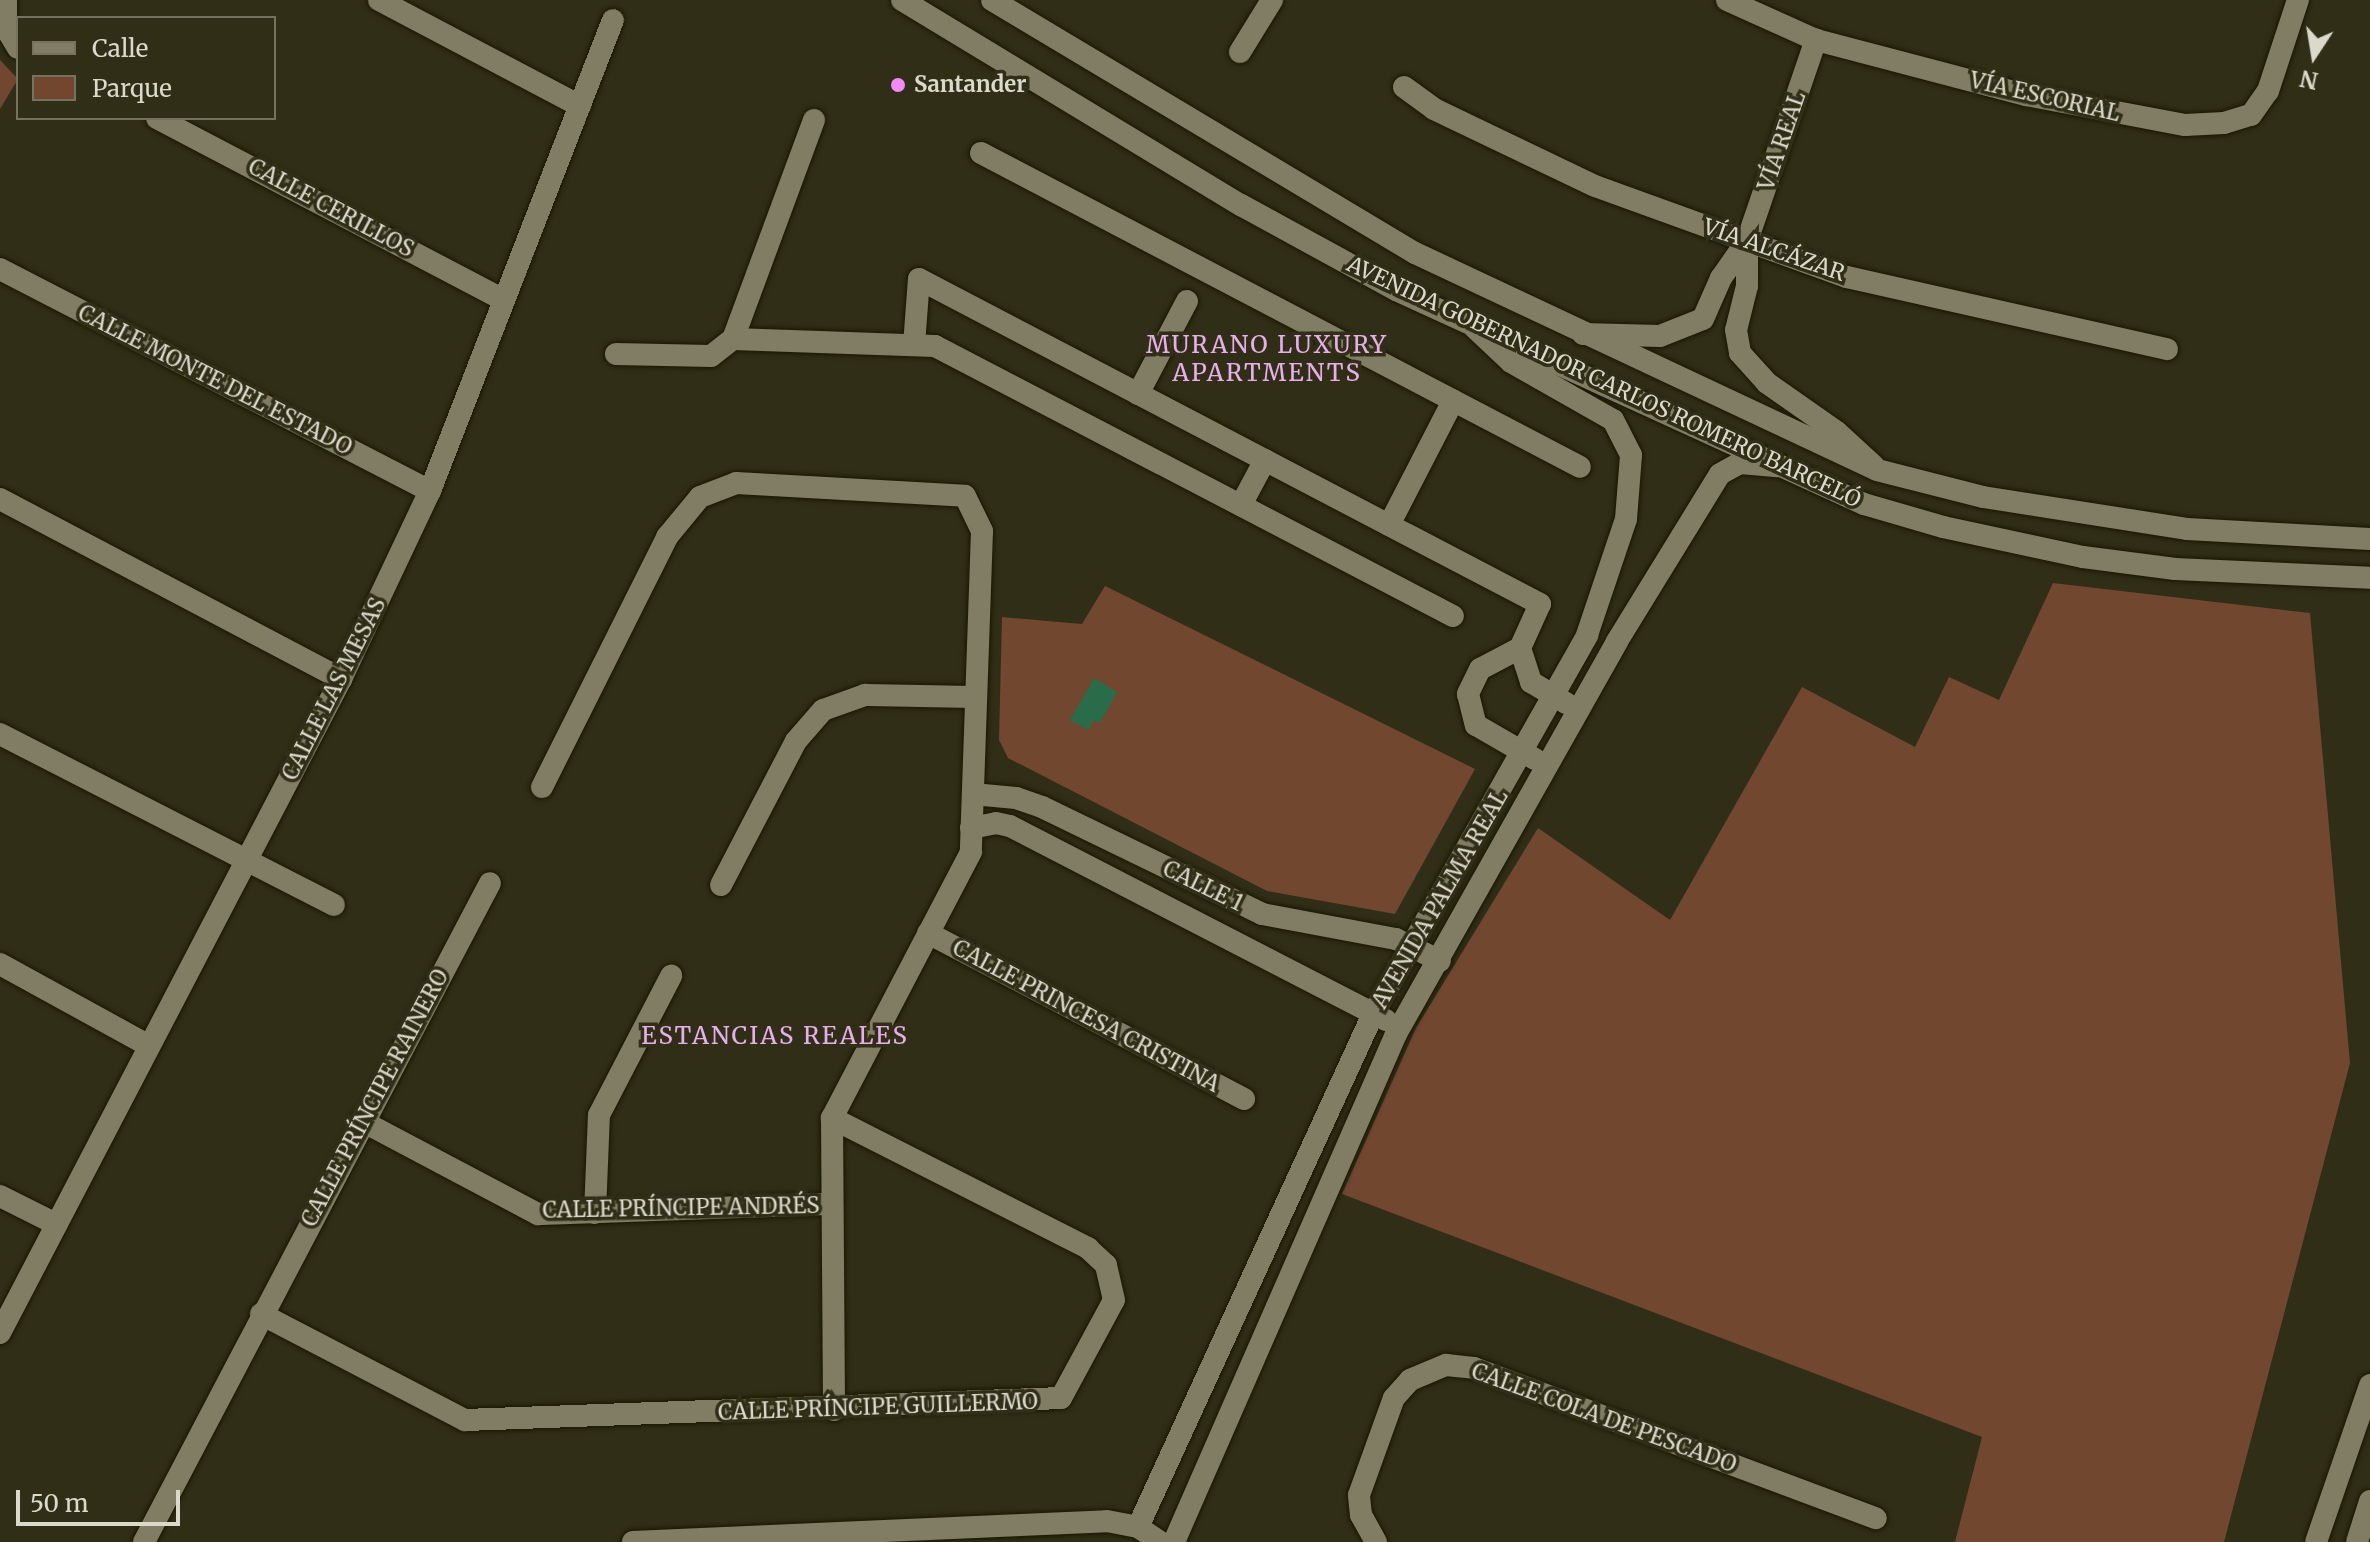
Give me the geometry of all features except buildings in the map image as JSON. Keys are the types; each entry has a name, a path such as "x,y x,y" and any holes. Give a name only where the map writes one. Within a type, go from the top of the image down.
{"street":[{"path":"6,0 6,28 16,45"},
{"path":"379,0 580,106"},
{"name":"AVENIDA GOBERNADOR CARLOS ROMERO BARCELÓ","path":"902,0 1241,205 1474,327 1877,508 2083,557 2175,569 2370,578"},
{"name":"AVENIDA GOBERNADOR CARLOS ROMERO BARCELÓ","path":"992,0 1415,253 1581,334 1877,470 1983,497 2187,529 2370,539"},
{"path":"1240,52 1272,0"},
{"name":"VÍA ESCORIAL","path":"1727,0 1816,40 2133,118 2185,125 2224,123 2251,115 2268,91 2298,0"},
{"name":"CALLE LAS MESAS","path":"0,1333 341,679 430,491 613,20"},
{"name":"VÍA REAL","path":"1747,241 1816,40"},
{"name":"VÍA ALCÁZAR","path":"1404,87 1434,109 1595,186 1847,277 2167,349"},
{"name":"CALLE CERILLOS","path":"161,120 504,300"},
{"path":"616,354 711,356 733,339 814,120"},
{"path":"981,153 1580,467"},
{"path":"1581,334 1660,336 1694,327 1747,241"},
{"path":"1747,241 1747,286 1736,330 1740,353 1767,383 1837,432 1877,470"},
{"name":"CALLE MONTE DEL ESTADO","path":"0,269 430,491"},
{"path":"914,345 919,279 1540,604 1520,648 1480,669 1468,694 1476,725 1550,768"},
{"path":"1138,394 1187,301"},
{"name":"AVENIDA PALMA REAL","path":"1138,1527 1373,1014 1587,635 1626,519 1631,455 1613,420 1591,403 1511,362 1474,327"},
{"path":"733,339 935,346 1453,616"},
{"path":"1389,525 1453,401"},
{"path":"1241,505 1265,460"},
{"name":"AVENIDA PALMA REAL","path":"1174,1542 1401,1028 1550,768 1616,643 1720,474 1740,463 1779,466"},
{"path":"542,787 667,537 700,497 736,483 965,496 982,531 971,852 832,1118 830,1204 834,1410"},
{"path":"0,499 341,679"},
{"path":"1520,648 1531,682 1581,711"},
{"path":"721,885 796,741 823,710 865,695 976,697"},
{"path":"0,734 334,905"},
{"name":"CALLE 1","path":"973,794 1016,798 1042,807 1286,923 1411,946 1440,961"},
{"name":"CALLE 1","path":"971,828 996,823 1010,826 1401,1028"},
{"name":"CALLE PRÍNCIPE RAINERO","path":"261,1314 490,883"},
{"name":"CALLE PRINCESA CRISTINA","path":"928,933 1244,1099"},
{"path":"0,964 149,1046"},
{"path":"595,1213 599,1115 671,976"},
{"name":"CALLE PRÍNCIPE GUILLERMO","path":"261,1314 465,1420 834,1410 1061,1398 1114,1300 1106,1265 1088,1248 832,1118"},
{"name":"CALLE PRÍNCIPE ANDRÉS","path":"362,1121 523,1209 595,1213 830,1204"},
{"path":"0,1196 56,1224"},
{"path":"144,1542 261,1314"},
{"name":"CALLE COLA DE PESCADO","path":"1376,1542 1361,1515 1359,1495 1394,1398 1410,1380 1446,1365 1474,1368 1876,1518"},
{"path":"2316,1542 2370,1385"},
{"path":"2357,1542 2370,1501"},
{"path":"633,1542 1024,1533 1107,1521 1138,1527 1160,1542"}],"green space":[{"path":"0,60 16,77 16,82 0,109"},
{"path":"2053,583 2310,613 2350,1063 2224,1542 1955,1542 1982,1437 1342,1194 1416,1028 1538,828 1670,920 1802,687 1915,747 1949,677 1999,700"},
{"path":"1105,586 1475,769 1395,914 1267,891 1008,758 999,740 1002,617 1082,624"}],"shaded area":[{"path":"1094,678 1117,692 1100,723 1094,720 1088,730 1070,720"}],"place":[{"name":"Santander","path":"898,85"}],"district":[{"name":"MURANO LUXURY APARTMENTS","path":"1267,359"},
{"name":"ESTANCIAS REALES","path":"775,1036"}]}
